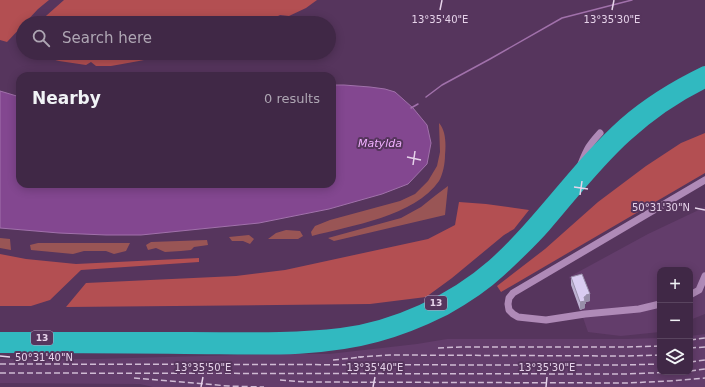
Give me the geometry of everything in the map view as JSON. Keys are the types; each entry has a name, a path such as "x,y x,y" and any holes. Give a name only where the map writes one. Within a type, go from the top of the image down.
{"highway":[{"name":"13","path":"0,338 312,337 374,327 398,320 429,307 447,297 491,267 515,244 624,124 670,91 705,72"},
{"name":"13","path":"0,347 291,347 344,343 375,337 403,328 432,316 452,305 469,295 497,274 522,250 624,137 652,114 688,91 705,84"}],"lane":[{"path":"578,173 586,150 600,133"},
{"path":"657,305 639,310 585,314 546,320 515,316 509,310 508,304 509,298 513,293 705,180"},
{"path":"693,293 699,290 705,276"}],"shaded area":[{"path":"0,0 49,0 32,16 16,16 16,32 7,42 0,40"},
{"path":"64,0 317,0 306,8 289,16 46,16"},
{"path":"55,60 144,60 111,66 96,66 91,62 86,65"},
{"path":"439,123 445,138 444,165 439,181 428,193 414,203 381,218 312,236 311,232 315,226 330,220 400,201 415,194 428,181 437,166 440,152"},
{"path":"705,133 705,173 501,292 497,286 545,249 598,202 646,166 681,143"},
{"path":"448,186 445,215 334,241 328,238 401,218 421,207"},
{"path":"459,202 529,210 514,229 504,235 452,278 426,297 370,304 66,307 86,283 236,276 285,270 428,239 455,225"},
{"path":"705,207 705,314 693,319 693,267 657,267 657,332 621,336 588,332 569,277 648,234"},
{"path":"286,230 300,231 303,236 298,239 268,239 276,233"},
{"path":"249,235 254,239 250,244 243,241 232,241 229,237"},
{"path":"0,238 10,239 11,250 0,248"},
{"path":"207,240 208,245 181,251 165,252 156,248 148,250 146,245 151,242"},
{"path":"38,243 130,243 126,251 114,254 106,251 84,251 73,254 31,250 30,245"},
{"path":"0,254 26,259 76,264 199,258 199,262 81,270 50,300 31,306 0,306"},
{"path":"705,334 705,387 153,387 140,384 0,383 0,359 96,359 272,354 329,354 447,339 657,338 657,375 693,375 693,336"}],"water":[{"name":"Matylda","path":"336,85 370,87 395,92 413,108 427,125 431,143 427,164 408,184 382,194 329,209 259,223 141,235 59,233 0,228 0,91 16,96 16,188 336,188"}],"building":[{"path":"582,274 590,294 584,297 585,301 580,302 571,277"}],"waterway":[{"path":"426,97 442,85 562,18 632,0"},
{"path":"411,108 418,104"}],"railway":[{"path":"693,340 705,338"},
{"path":"438,348 657,346"},
{"path":"693,348 705,347"},
{"path":"358,357 390,355 657,355"},
{"path":"333,360 363,357"},
{"path":"693,362 705,360"},
{"path":"0,364 657,364"},
{"path":"693,371 705,369"},
{"path":"0,373 625,374 657,373"},
{"path":"134,378 228,386 264,387"},
{"path":"280,380 306,382 627,383 705,378"}]}
